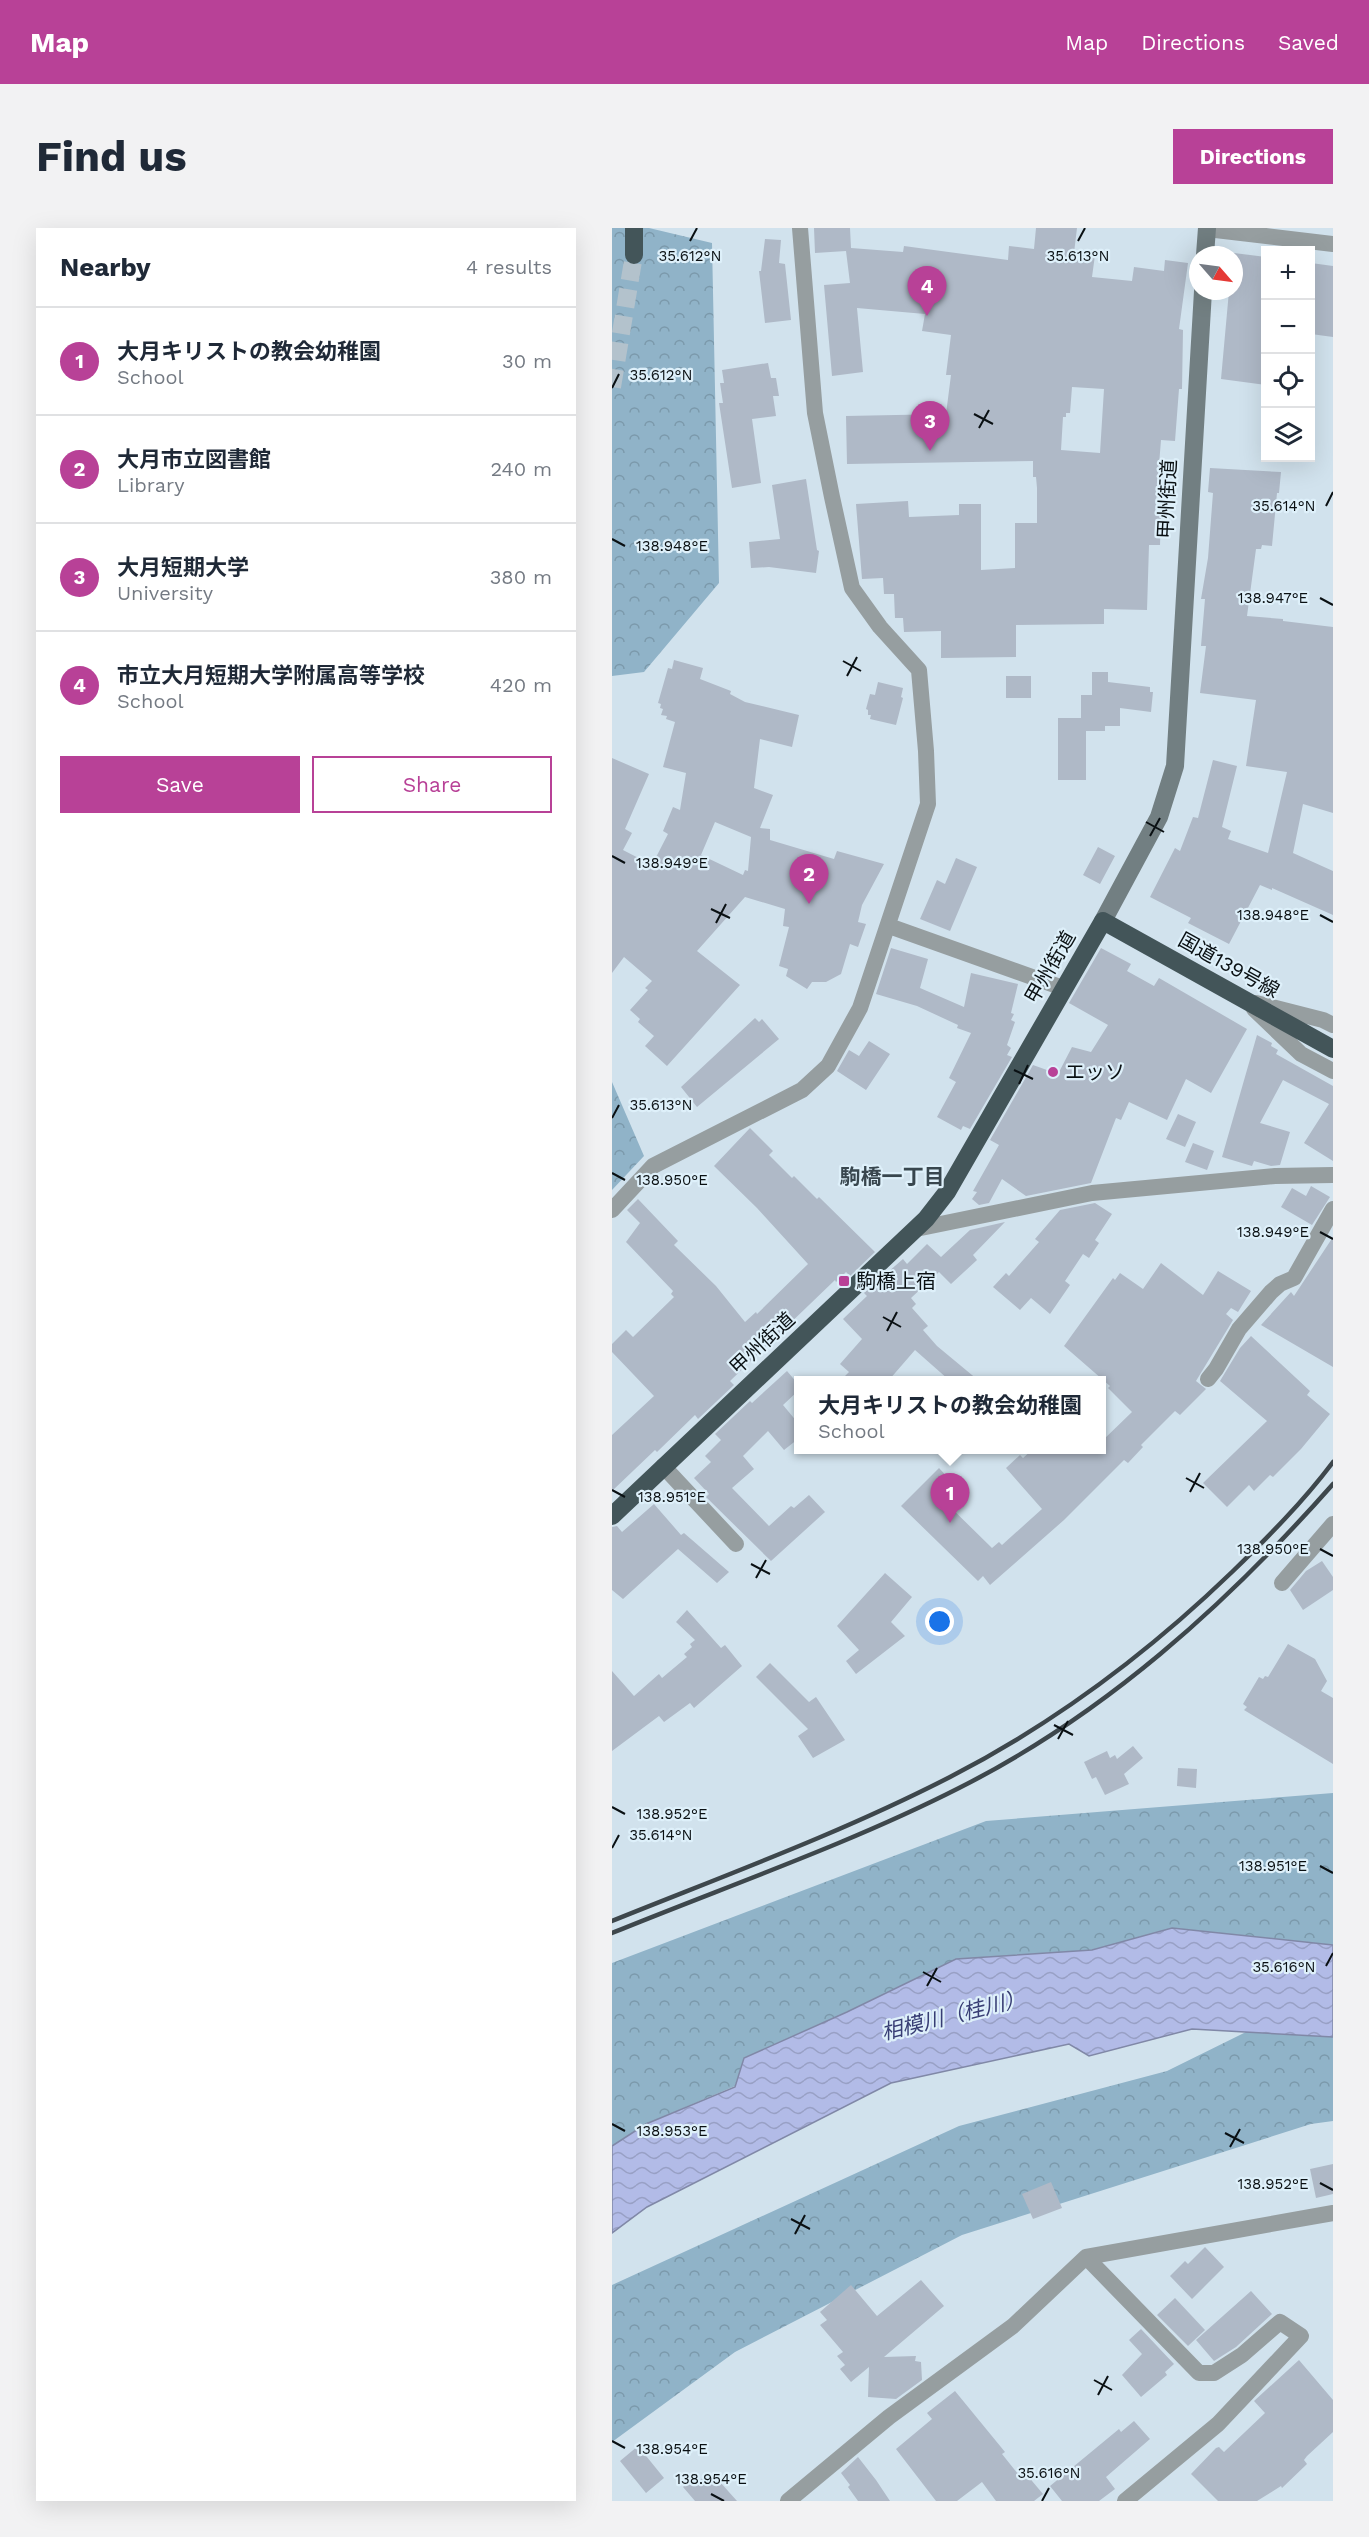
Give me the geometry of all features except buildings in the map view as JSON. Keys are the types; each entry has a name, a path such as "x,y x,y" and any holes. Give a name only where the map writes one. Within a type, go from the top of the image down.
{"highway":[{"path":"633,255 634,228"},
{"name":"甲州街道","path":"612,1516 916,1229 947,1192 1103,921"},
{"name":"国道139号線","path":"1103,921 1333,1048"}],"street":[{"path":"612,1210 653,1166 802,1090 828,1066 860,1008 889,927 928,804 919,670 880,627 852,588 815,413 800,228"},
{"path":"1206,246 1207,228 1333,244"},
{"name":"甲州街道","path":"1103,921 1159,817 1175,766 1202,300"},
{"path":"889,927 1063,988"},
{"path":"1244,1000 1323,1020 1333,1025"},
{"path":"1244,1000 1301,1054 1333,1071"},
{"path":"916,1229 1092,1193 1275,1176 1333,1176"},
{"path":"1208,1379 1239,1329 1271,1292 1280,1284 1294,1278 1333,1209"},
{"path":"663,1466 736,1544"},
{"path":"1282,1583 1333,1524"},
{"path":"788,2501 889,2418 1013,2326 1086,2257 1333,2213"},
{"path":"1086,2257 1199,2373 1214,2373 1242,2355 1280,2322 1301,2336 1218,2424 1125,2501"}],"green space":[{"path":"612,228 649,228 712,243 719,583 644,672 612,676"},
{"path":"612,1082 644,1156 612,1190"},
{"path":"1333,1793 1333,1945 1172,1928 1092,1950 956,1959 847,2012 744,2058 735,2086 646,2124 612,2146 612,1963 986,1821"},
{"path":"1246,2032 1333,2037 1333,2121 1311,2124 962,2235 735,2352 612,2442 612,2285 959,2126 1167,2071"}],"water":[{"name":"相模川（桂川）","path":"1172,1928 1333,1945 1333,2037 1192,2029 1089,2056 1069,2044 891,2083 647,2207 612,2233 612,2146 646,2124 735,2087 744,2058 847,2012 956,1959 1092,1950"}],"tunnel":[{"path":"612,387 634,255"}],"railway":[{"path":"612,1921 867,1817 950,1777 1026,1734 1098,1685 1200,1602 1284,1519 1333,1462"},
{"path":"612,1933 875,1828 959,1788 1064,1727 1113,1692 1206,1614 1250,1572 1333,1484"}],"place":[{"name":"市立大月短期大学附属高等学校","path":"927,316"},
{"name":"大月短期大学","path":"930,451"},
{"name":"大月市立図書館","path":"809,904"},
{"name":"エッソ","path":"1053,1072"},
{"name":"駒橋上宿","path":"844,1281"},
{"name":"大月キリストの教会幼稚園","path":"950,1523"}],"district":[{"name":"駒橋一丁目","path":"892,1176"}]}
